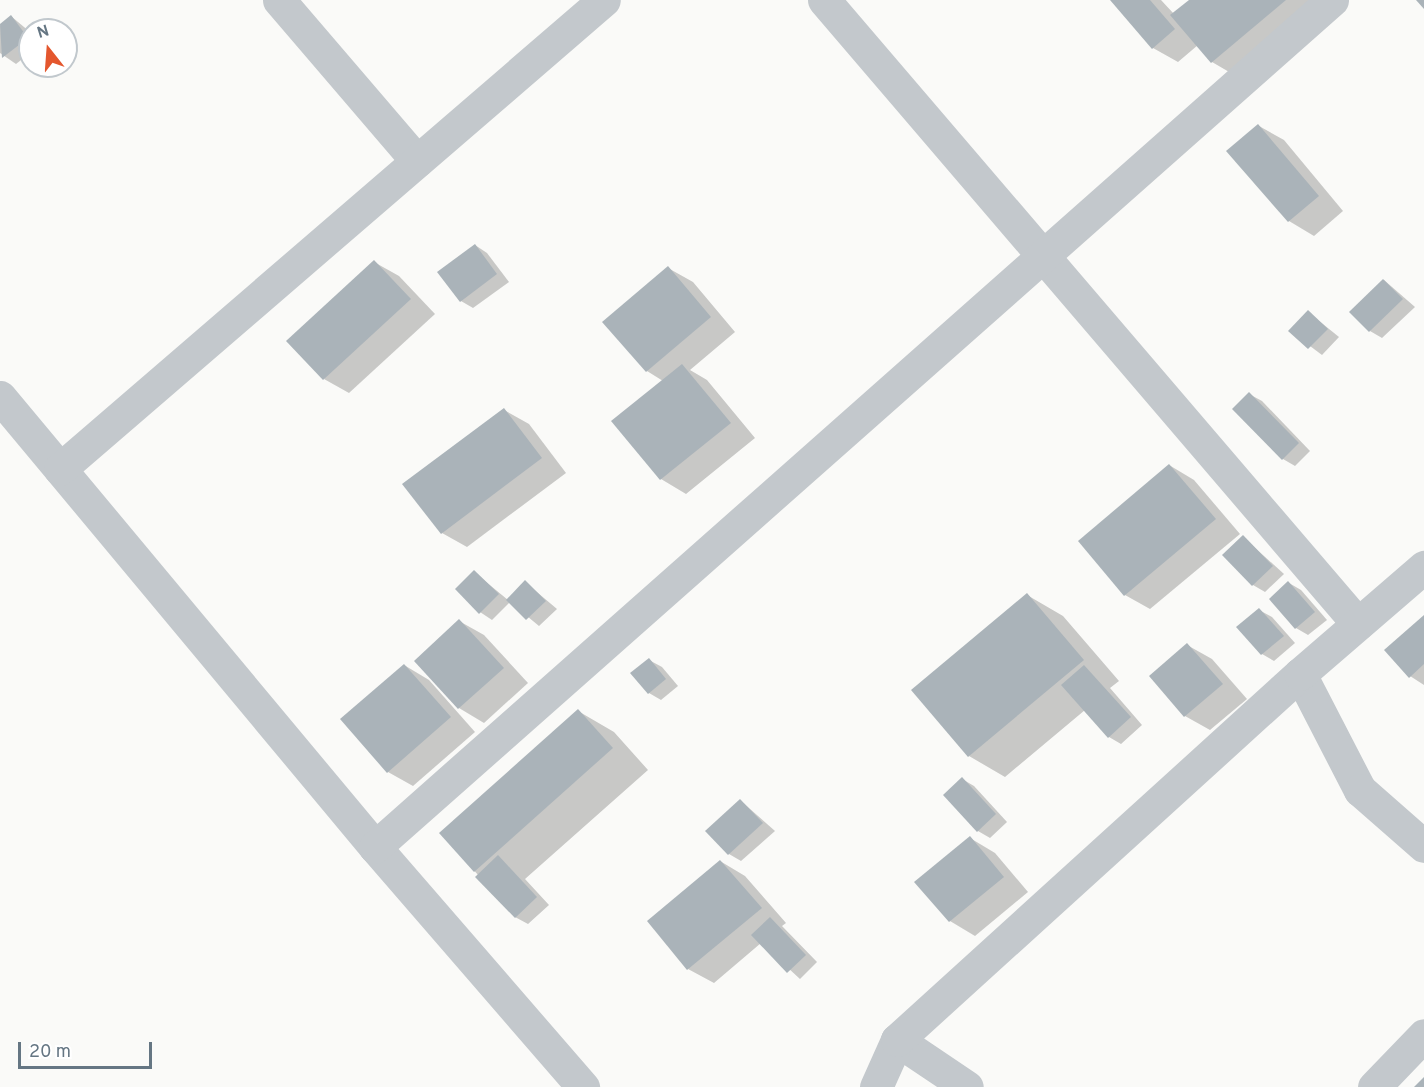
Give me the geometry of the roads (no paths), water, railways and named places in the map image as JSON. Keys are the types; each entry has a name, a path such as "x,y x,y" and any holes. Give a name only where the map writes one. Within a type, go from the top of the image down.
{"street":[{"path":"279,0 417,161"},
{"path":"60,469 604,0"},
{"path":"824,0 1359,624"},
{"path":"375,847 1332,0"},
{"path":"0,397 375,847 583,1087"},
{"path":"876,1087 897,1040 1300,674 1424,567"},
{"path":"1300,674 1360,790 1424,846"},
{"path":"1374,1087 1424,1035"},
{"path":"897,1040 966,1087"}]}
